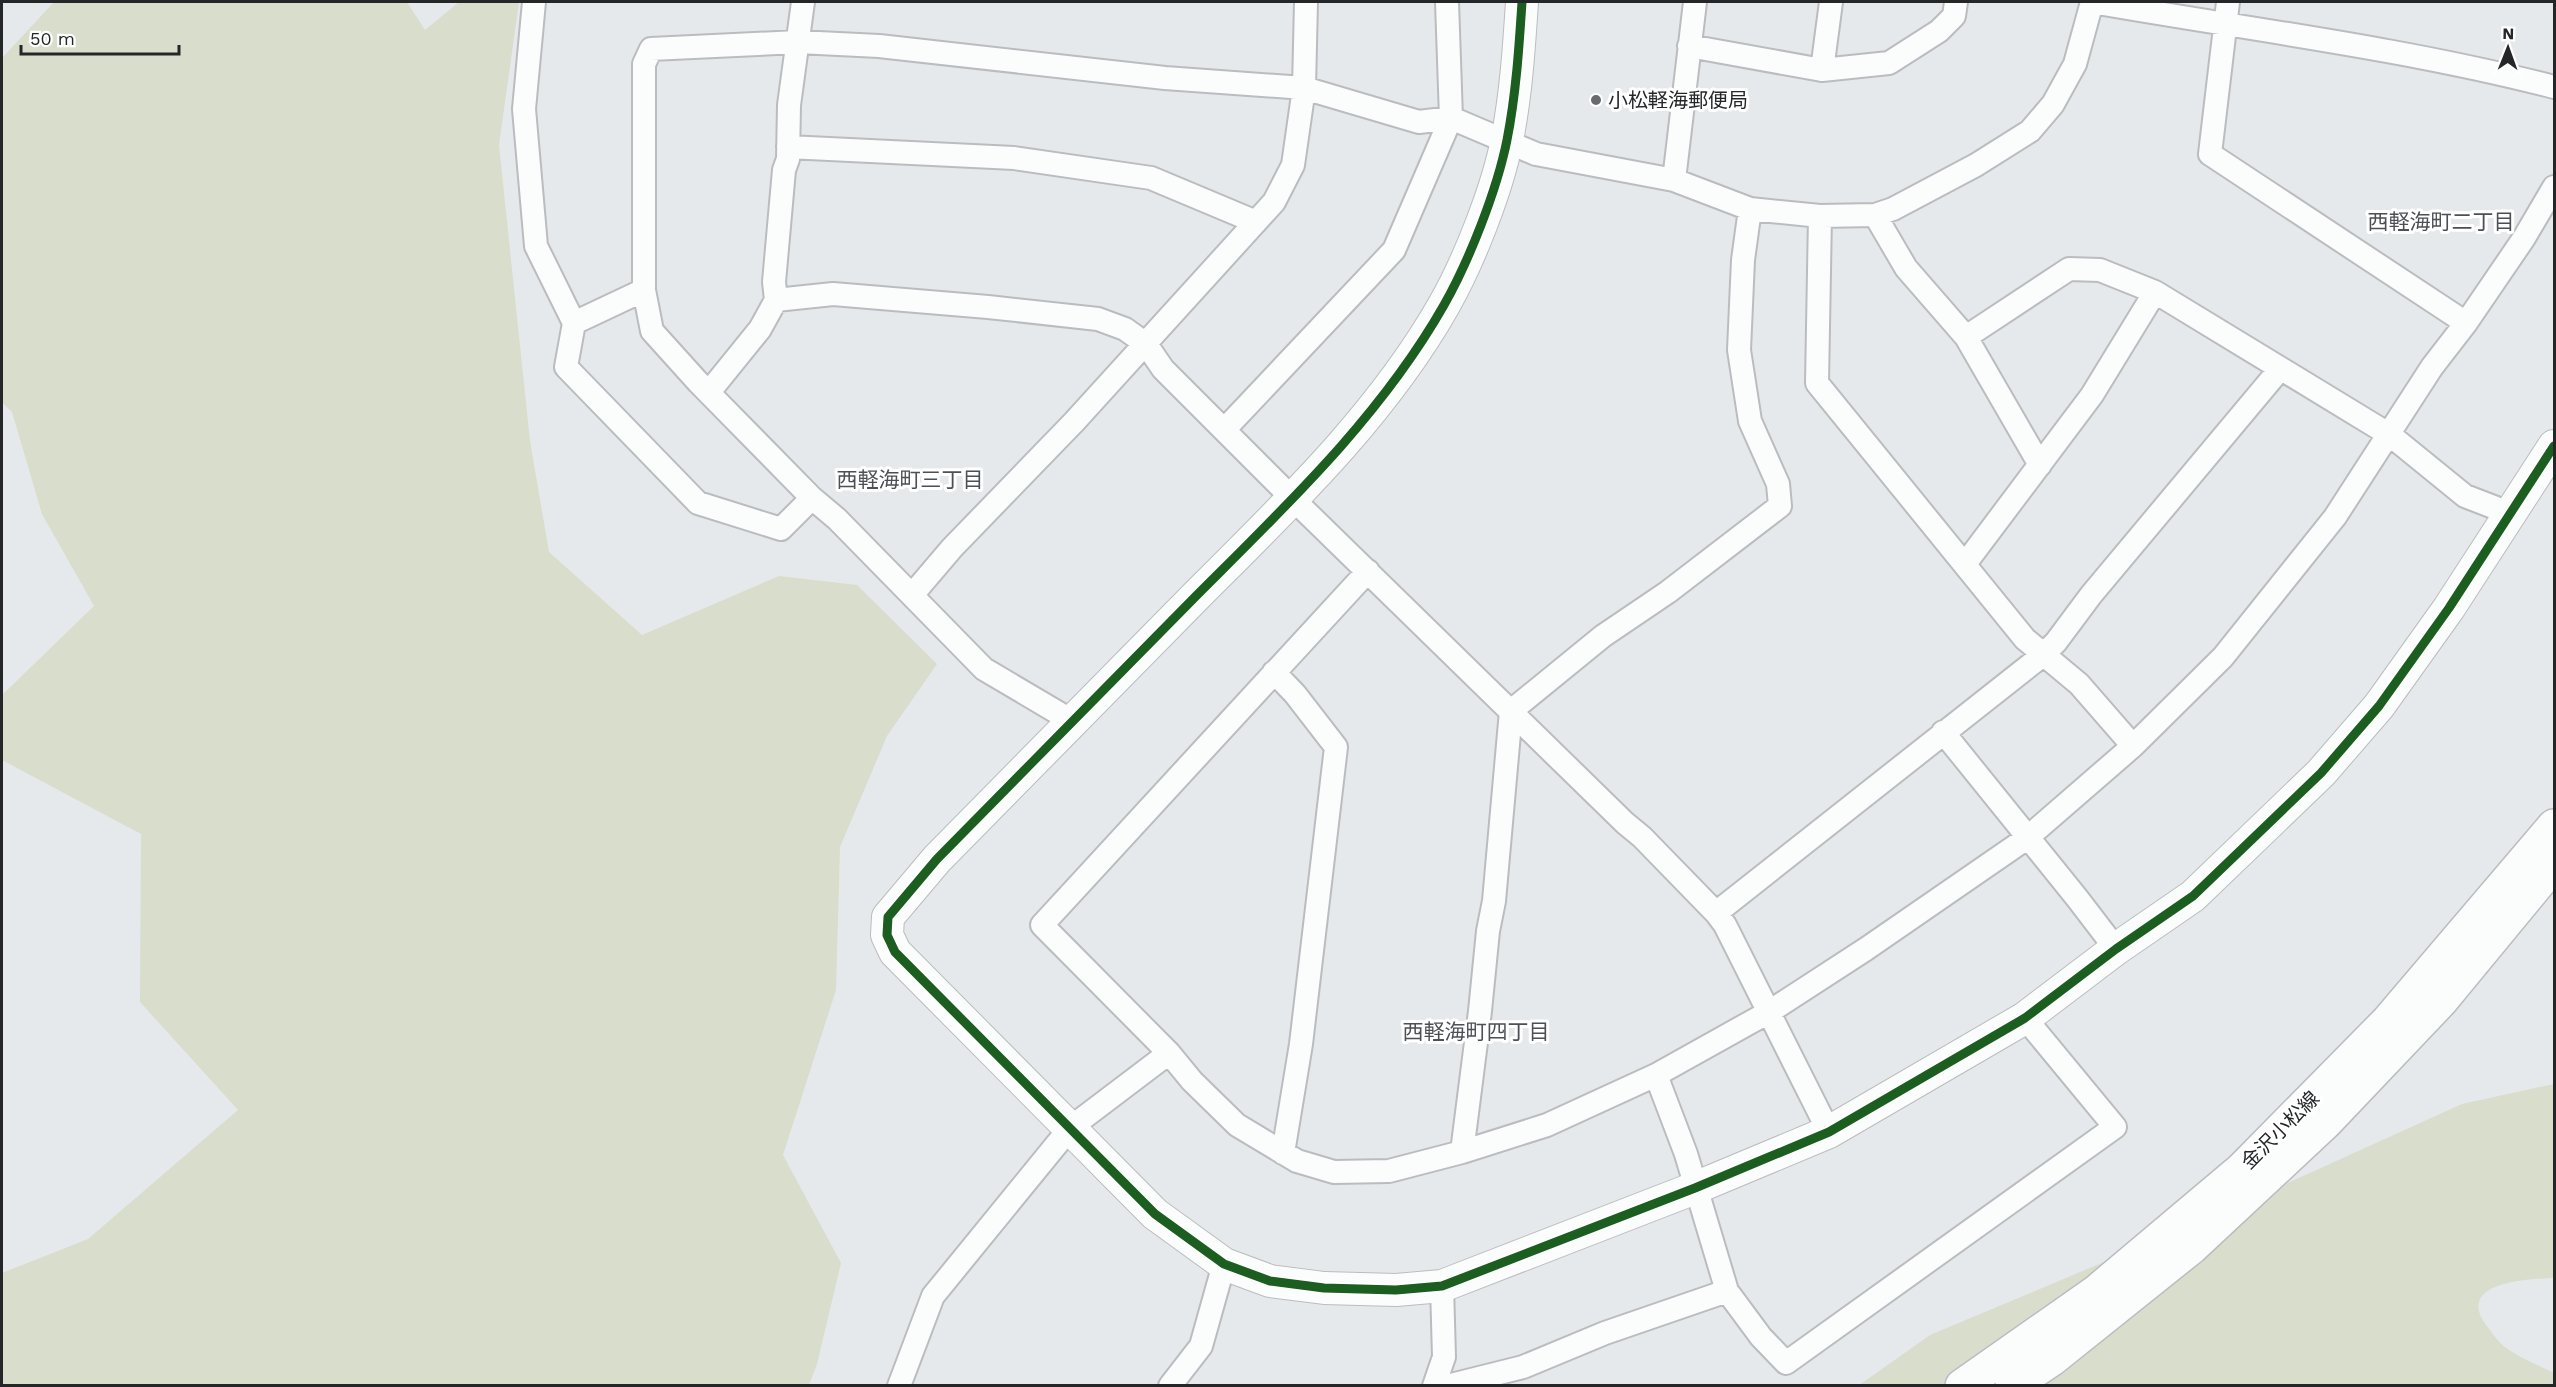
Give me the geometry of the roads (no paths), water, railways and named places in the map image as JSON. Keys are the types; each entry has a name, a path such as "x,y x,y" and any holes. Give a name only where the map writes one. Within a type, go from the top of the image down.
{"main road":[{"name":"金沢小松線","path":"1962,1386 2096,1292 2242,1169 2388,1021 2554,828"},
{"name":"金沢小松線","path":"2012,1386 2052,1359 2192,1247 2326,1122 2440,1001 2554,864"}],"street":[{"path":"534,2 524,109 536,246 574,323 566,367 698,503 781,529 812,498"},
{"path":"709,392 760,329 776,300 774,282 788,147 789,105 803,2"},
{"path":"912,595 952,548 1074,423 1274,202 1293,165 1304,88 1306,2"},
{"path":"1224,430 1394,250 1451,118 1447,2"},
{"path":"1522,2 1518,68 1507,142 1486,208 1469,253 1443,305 1385,393 1293,499 937,859 888,917 887,934 895,952 1155,1214 1224,1264 1270,1281 1324,1288 1396,1290 1442,1286 1695,1188 1829,1132 2025,1018 2116,949 2193,896 2321,773 2379,706 2449,608 2554,446"},
{"path":"1674,180 1695,2"},
{"path":"1822,70 1831,2"},
{"path":"1689,46 1822,70 1889,63 1939,31 1954,16 1956,2"},
{"path":"1072,722 984,669 837,519 812,498 652,331 644,290 644,64 651,49 798,42 879,46 1165,78 1304,88 1419,122 1451,118 1536,154 1674,180 1749,208 1820,216 1875,215 1893,209 1976,165 2030,131 2053,104 2075,63 2092,2 2363,46 2498,72 2554,87"},
{"path":"2228,2 2210,154 2466,323"},
{"path":"788,147 1014,158 1151,177 1256,222"},
{"path":"1368,571 1042,925 1237,1125 1297,1161 1334,1172 1389,1171 1462,1152 1547,1125 1656,1075 1769,1012 1866,949 2027,838 2133,746 2223,657 2335,517 2432,367 2466,323 2524,238 2554,187"},
{"path":"1462,1152 1488,931 1494,902 1511,711 1603,636 1668,592 1780,506 1778,484 1750,421 1739,350 1743,260 1749,208"},
{"path":"1875,215 1906,268 1966,337 2040,465"},
{"path":"1820,216 1817,383 2025,639 2079,684 2133,746"},
{"path":"1966,337 2069,269 2100,270 2154,292 2390,435 2465,496 2509,513"},
{"path":"574,323 644,290"},
{"path":"1965,564 2092,395 2154,292"},
{"path":"776,300 833,294 1087,318 1125,329 1146,344 1163,369 1293,499 1642,837 1716,913 1725,925 1829,1132"},
{"path":"1716,913 2044,654 2280,369"},
{"path":"1274,672 1295,694 1336,747 1301,1044 1283,1153"},
{"path":"1943,732 2116,949"},
{"path":"1656,1075 1686,1154 1727,1291 1761,1337 1786,1363 2067,1163 2115,1126 2025,1018"},
{"path":"899,1386 933,1296 1070,1128 1169,1053"},
{"path":"1170,1386 1201,1346 1224,1264"},
{"path":"1434,1386 1444,1357 1442,1286"},
{"path":"1447,1386 1522,1367 1605,1333 1727,1291"}],"place":[{"name":"小松軽海郵便局","path":"1596,100"}],"district":[{"name":"西軽海町二丁目","path":"2441,222"},
{"name":"西軽海町三丁目","path":"910,480"},
{"name":"西軽海町四丁目","path":"1476,1032"}]}
